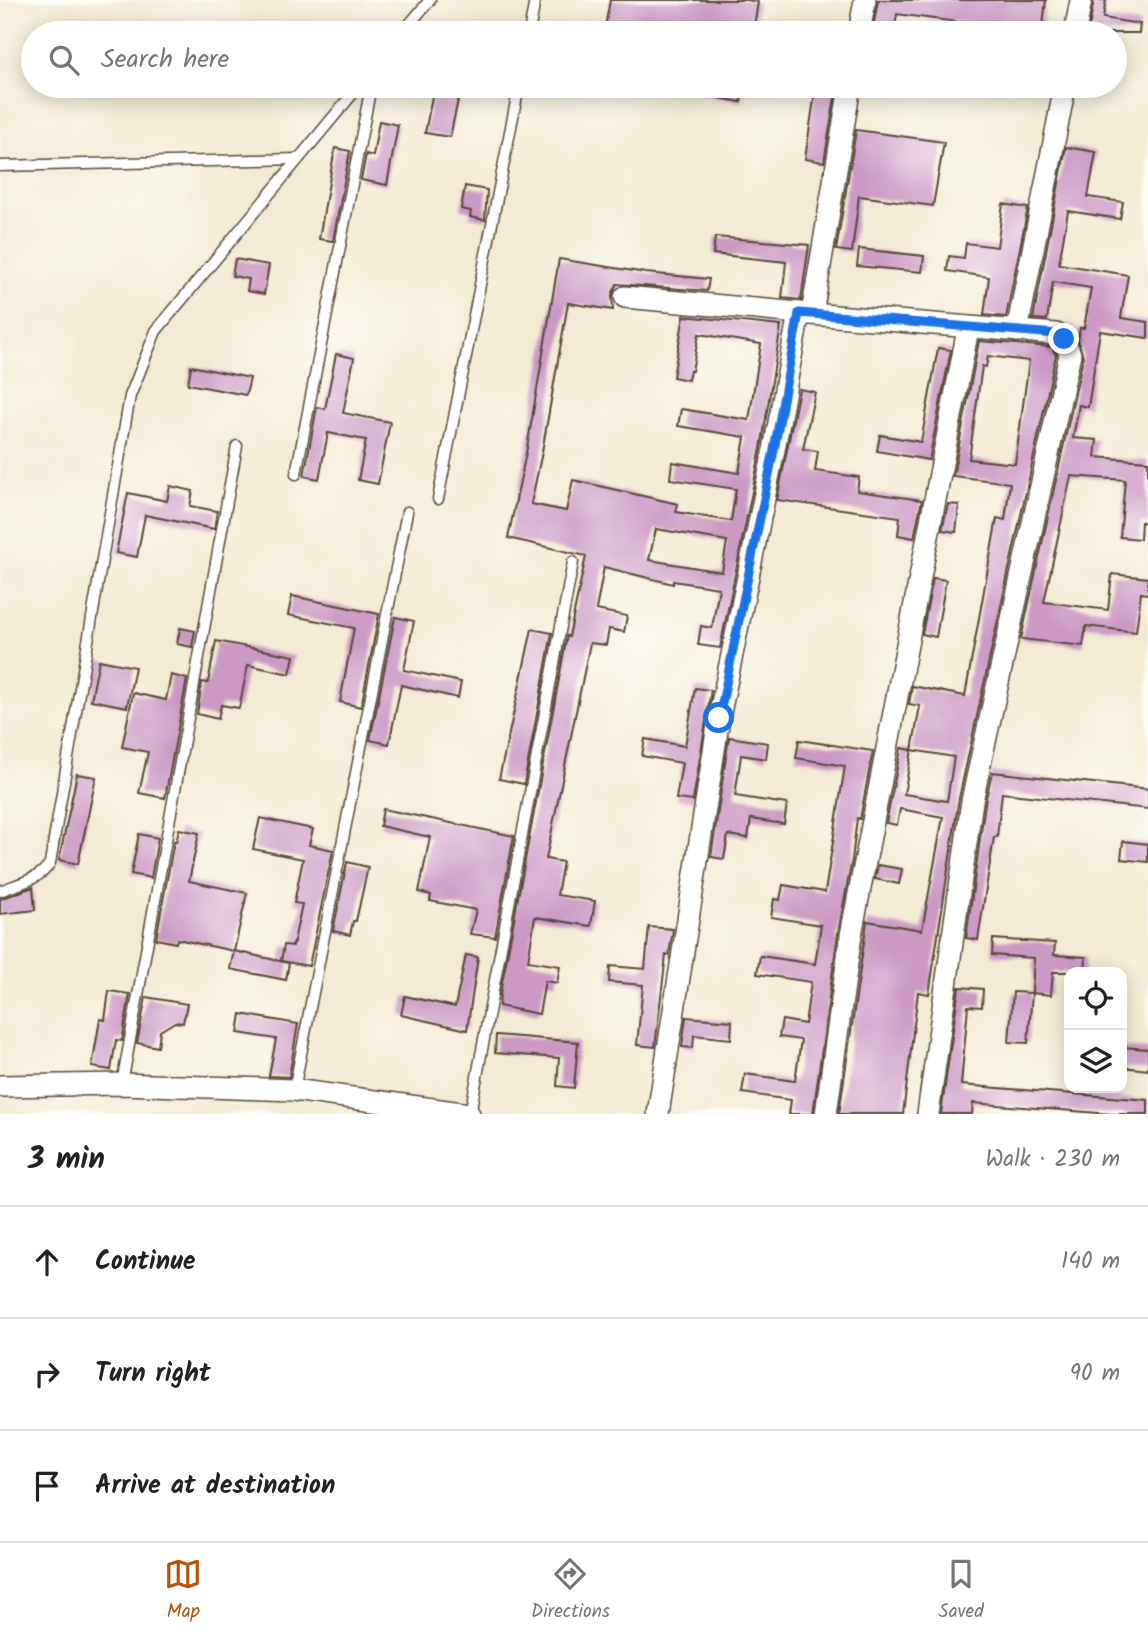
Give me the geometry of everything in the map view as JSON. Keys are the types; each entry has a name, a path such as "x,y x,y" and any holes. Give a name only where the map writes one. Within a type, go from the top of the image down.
{"street":[{"path":"861,21 864,0"},
{"path":"1077,21 1081,0"},
{"path":"658,1114 719,718 805,314 848,98"},
{"path":"1017,331 1063,98"},
{"path":"625,297 968,329 1056,334 1064,339 1068,347 1070,360 972,801 928,1114"},
{"path":"826,1114 851,934 968,329"},
{"path":"0,1086 122,1084 294,1090 470,1114"}],"lane":[{"path":"412,21 430,0"},
{"path":"532,21 536,0"},
{"path":"0,891 38,876 50,863 130,396 156,331 349,98"},
{"path":"296,474 369,98"},
{"path":"438,499 517,98"},
{"path":"0,166 298,159"},
{"path":"122,1084 237,446"},
{"path":"294,1090 407,512"},
{"path":"470,1114 573,562"}],"building":[{"path":"610,0 758,2 755,21 606,21"},
{"path":"878,0 1046,0 1043,21 950,21 897,14 896,21 874,21"},
{"path":"1094,0 1106,0 1103,18 1122,21 1090,21"},
{"path":"1127,22 1140,24 1139,33 1127,33"},
{"path":"432,98 458,98 450,137 425,133"},
{"path":"718,98 742,98 741,102"},
{"path":"814,98 835,98 824,162 805,159"},
{"path":"379,121 398,125 387,185 361,180 366,154 373,156"},
{"path":"856,130 944,142 933,206 859,196 852,252 836,250"},
{"path":"1066,147 1096,152 1088,197 1123,202 1120,219 1068,211 1059,264 1128,275 1121,318 1148,322 1148,338 1100,331 1088,407 1079,405 1073,438 1097,440 1095,457 1148,461 1148,523 1141,522 1140,539 1120,537 1125,480 1071,476 1044,602 1108,610 1112,574 1148,578 1148,594 1141,593 1136,632 1086,626 1083,646 1021,639 1083,357 1078,340 1080,328 1084,328 1091,288 1053,282 1047,320 1033,319"},
{"path":"335,148 350,151 333,241 319,239"},
{"path":"465,186 487,190 485,220 470,217 471,211 461,209"},
{"path":"1003,204 1028,208 1006,317 984,315 989,277 947,271 949,256 964,258 966,243 997,247"},
{"path":"715,237 809,245 801,300 782,298 786,262 713,254"},
{"path":"859,249 924,256 922,272 857,266"},
{"path":"235,259 269,265 264,294 247,291 249,279 232,276"},
{"path":"559,259 646,273 709,279 707,291 617,284 612,295 613,310 568,303 531,504 566,511 573,480 678,504 676,512 731,521 736,489 670,479 672,462 739,473 745,437 678,426 681,409 749,420 761,344 699,334 688,380 673,377 684,316 781,326 761,448 720,648 698,645 701,626 712,628 719,588 673,581 673,584 604,567 596,610 627,616 624,632 609,629 606,645 590,643 546,859 563,862 557,895 595,901 591,926 535,917 528,961 560,966 557,983 545,981 539,1014 499,1006 500,994 567,636 569,637 586,556 508,538 527,448","holes":["656,529 727,541 722,572 649,560"]},
{"path":"979,341 1052,347 1056,355 959,798 929,994 918,992 903,1114 839,1114 867,921 922,930 943,817 900,809 897,825 886,823 901,748 912,750 920,706 909,704 912,686 965,696 997,518 1005,520 1010,483 953,476","holes":["988,356 1029,361 1015,464 969,459 982,366 986,367","912,750 954,757 947,801 904,794"]},
{"path":"938,348 951,350 929,460 877,451 880,435 921,442"},
{"path":"336,354 354,358 343,413 390,422 378,484 358,480 366,440 328,433 319,479 304,476 317,407 325,409"},
{"path":"191,366 250,378 246,395 188,384"},
{"path":"799,389 815,392 803,449 818,451 815,471 859,477 857,491 922,500 914,538 898,535 900,517 777,500"},
{"path":"170,486 193,491 190,506 217,511 214,529 145,515 137,557 116,553 128,493 167,501"},
{"path":"948,504 959,505 956,532 942,530"},
{"path":"933,578 946,580 936,637 922,634"},
{"path":"292,596 379,614 361,707 340,702 354,628 288,615"},
{"path":"395,617 414,621 404,670 461,682 458,698 401,685 389,744 370,740"},
{"path":"180,628 195,631 192,647 177,644"},
{"path":"532,629 552,633 524,784 499,779"},
{"path":"216,641 294,656 290,674 248,665 239,708 221,705 218,719 197,714 202,682 208,683"},
{"path":"99,660 135,667 127,707 91,700"},
{"path":"171,675 187,679 165,798 139,793 148,752 122,747 133,693 166,700"},
{"path":"695,688 711,690 693,801 676,799 682,763 642,756 645,739 685,746"},
{"path":"729,737 768,743 766,759 741,755 735,796 787,804 784,824 751,819 748,838 728,835 724,859 711,857"},
{"path":"799,740 873,751 860,819 857,818 813,1114 789,1114 791,1100 742,1093 745,1074 795,1081 801,1040 779,1037 782,1020 805,1024 811,982 757,974 760,956 815,964 821,925 771,917 774,899 780,900 783,885 825,892 845,766 796,758"},
{"path":"992,772 1148,789 1148,809 1002,793 997,837 994,837 978,940 966,938 985,803"},
{"path":"77,774 96,777 78,864 59,860"},
{"path":"383,809 514,836 495,937 470,934 476,910 430,901 431,895 419,892 430,837 380,826"},
{"path":"260,818 313,829 309,845 333,850 309,966 281,961 284,945 293,946 302,904 294,903 303,859 253,849"},
{"path":"179,829 199,833 189,881 247,893 234,951 177,939 176,943 156,939 174,841 176,842"},
{"path":"139,834 158,838 151,878 131,874"},
{"path":"1123,841 1148,844 1148,862 1121,859"},
{"path":"347,862 368,867 356,921 353,921 350,935 333,931"},
{"path":"878,865 902,869 899,884 875,879"},
{"path":"33,887 35,910 0,914 0,899"},
{"path":"649,927 673,929 669,955 666,955 655,1047 637,1045 643,985 609,982 610,966 645,969"},
{"path":"993,939 1055,943 1054,955 1086,957 1085,967 1064,967 1064,972 1053,972 1051,995 1032,993 1034,958 992,955"},
{"path":"234,951 289,963 286,980 230,969"},
{"path":"466,955 478,957 467,1030 401,1015 405,996 455,1007"},
{"path":"959,987 983,989 982,1007 968,1006 961,1085 1148,1100 1148,1114 1111,1114 973,1103 972,1114 941,1114"},
{"path":"109,991 130,994 122,1041 116,1040 111,1070 92,1067 100,1019 105,1020"},
{"path":"1013,992 1032,993 1028,1043 1009,1042"},
{"path":"146,997 187,1004 183,1023 175,1022 160,1031 158,1047 137,1043"},
{"path":"241,1014 298,1024 289,1077 269,1076 276,1039 238,1033"},
{"path":"686,1017 732,1021 731,1039 694,1035 693,1048 682,1047"},
{"path":"496,1035 578,1042 574,1088 557,1086 559,1058 495,1053"},
{"path":"1127,1047 1148,1049 1148,1070 1127,1068"}],"route":[{"path":"719,718 799,313 968,329 1056,334 1064,339"}]}
